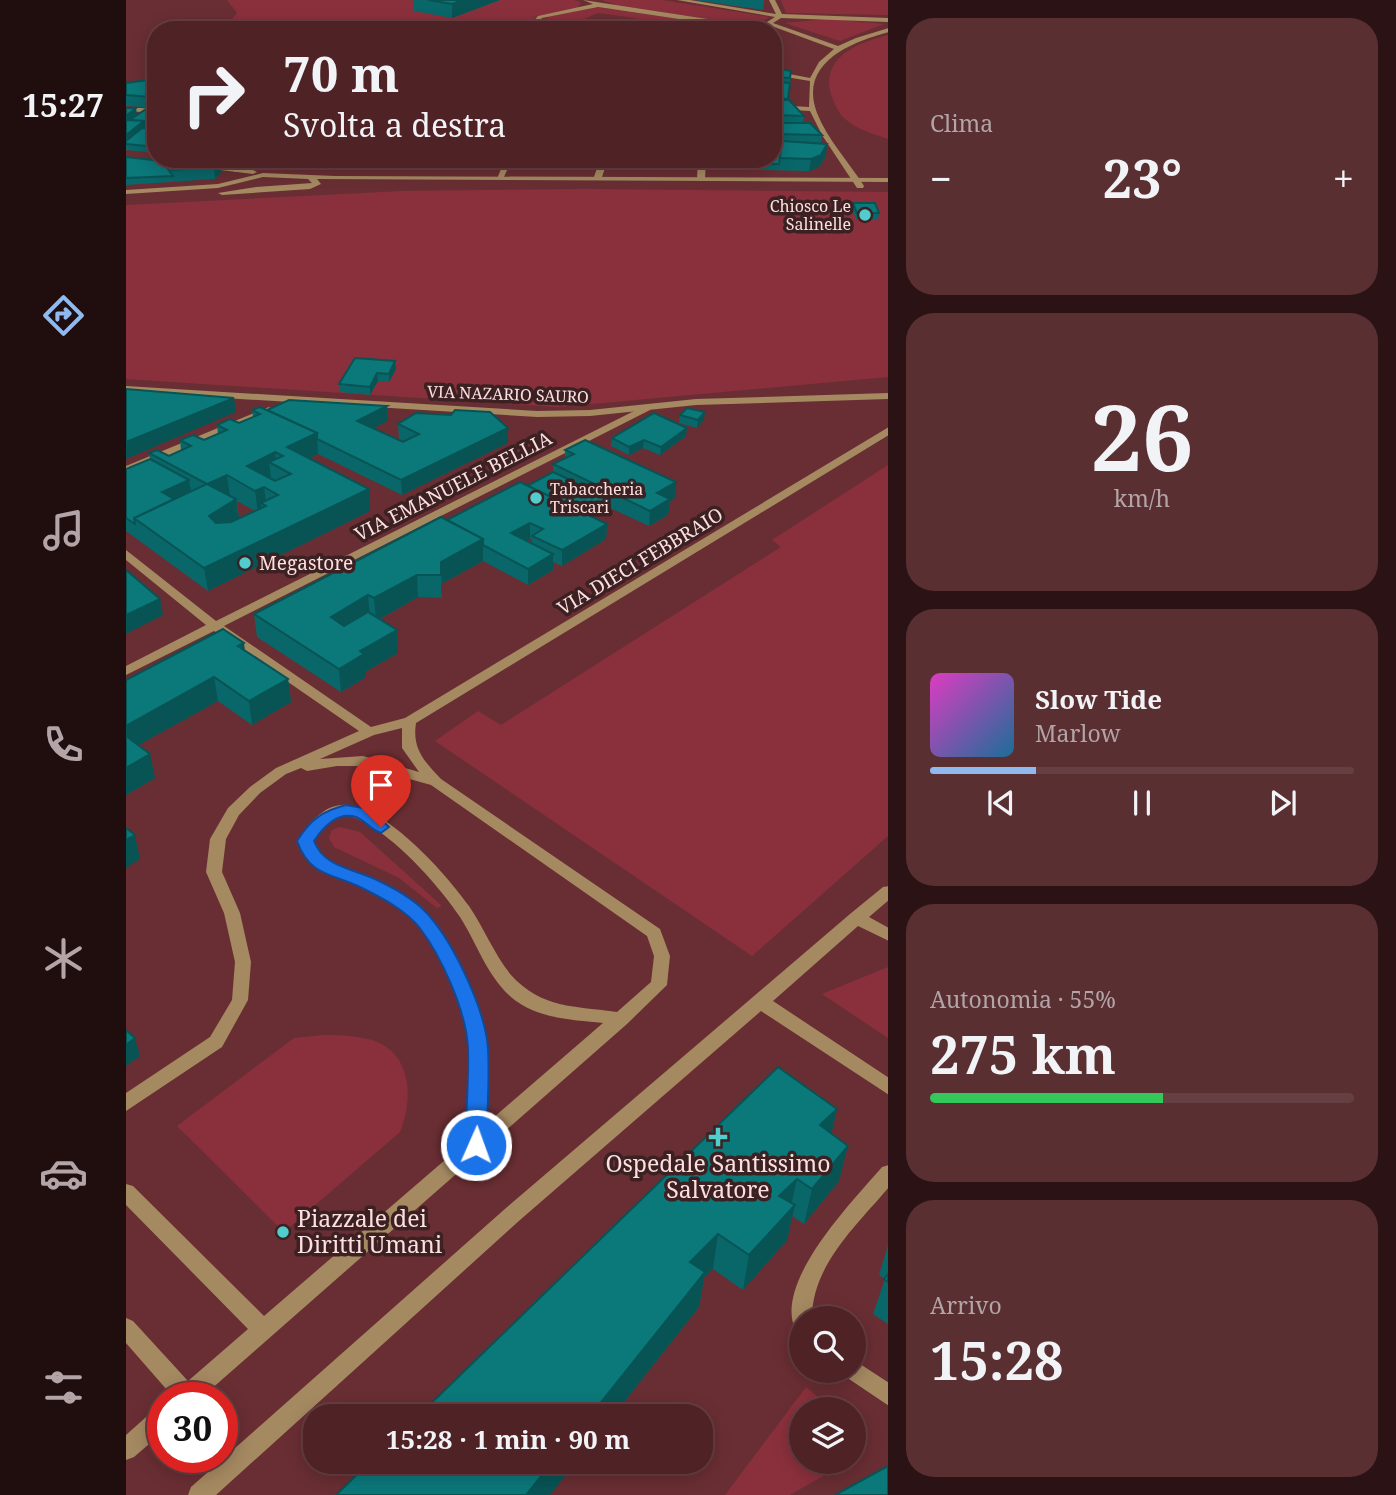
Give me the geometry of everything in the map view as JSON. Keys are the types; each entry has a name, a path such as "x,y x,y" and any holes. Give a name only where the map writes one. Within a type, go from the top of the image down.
{"street":[{"path":"586,0 599,5 705,21"},
{"path":"680,0 780,16 888,20"},
{"path":"772,0 780,16"},
{"path":"536,21 540,17 599,5"},
{"path":"772,21 780,16"},
{"path":"782,28 837,48"},
{"path":"858,183 811,109 813,80 821,61 837,48 888,30"},
{"path":"782,74 813,80"},
{"path":"782,107 811,109"},
{"path":"126,109 147,110"},
{"path":"826,152 839,153"},
{"path":"218,168 278,174 311,183 858,183 888,180"},
{"path":"500,177 504,168"},
{"path":"598,177 601,168"},
{"path":"701,178 702,168"},
{"path":"236,181 237,170"},
{"path":"126,192 278,174"},
{"path":"126,199 264,190 311,183 500,177 701,178 888,186"},
{"path":"236,181 243,188 264,190"},
{"name":"VIA NAZARIO SAURO","path":"126,389 537,414 646,408 696,401 888,396"},
{"path":"126,470 293,400"},
{"name":"VIA EMANUELE BELLIA","path":"126,671 646,408"},
{"name":"VIA DIECI FEBBRAIO","path":"281,771 369,732 410,721 888,430"},
{"path":"126,554 215,626 369,732"},
{"path":"204,1382 659,985 662,956 654,933 436,782 408,750 406,737 410,721"},
{"path":"126,1103 216,1042 240,1000 243,962 232,913 214,872 218,839 233,812 255,790 281,771 337,761 363,761 436,782"},
{"path":"476,1145 478,1046 464,990 425,922 395,896 360,879 324,867 311,855 305,841 314,827 328,816 346,810 363,813 416,857 452,894 509,985 523,998 538,1006 621,1019"},
{"path":"199,1495 513,1214 888,891"},
{"path":"856,918 888,934"},
{"path":"760,1001 888,1088"},
{"path":"803,1306 803,1296 815,1265 888,1173"},
{"path":"126,1192 263,1331"},
{"path":"126,1328 173,1382"},
{"path":"866,1380 888,1396"},
{"path":"126,1449 147,1431"}],"shaded area":[{"path":"227,0 575,0 581,3 577,8 535,17 531,21 230,21 237,13"},
{"path":"602,0 662,0 770,17 762,21 720,21 616,5"},
{"path":"781,0 888,0 888,15 786,13"},
{"path":"594,7 696,21 656,21 598,13 580,21 543,21 551,15"},
{"path":"827,19 884,24 840,41 785,23"},
{"path":"888,35 888,139 848,122 838,110 831,94 831,70 837,61 845,53 866,42"},
{"path":"585,189 888,192 888,377 559,407 126,379 126,205 402,191"},
{"path":"888,465 888,836 752,956 435,741 478,711 501,725 781,547 772,540"},
{"path":"340,827 360,832 442,906 437,908 399,878 334,847 329,838 332,830"},
{"path":"888,967 888,1038 822,994"},
{"path":"324,1035 372,1040 386,1046 402,1067 408,1093 407,1106 400,1132 284,1232 177,1126 294,1038"},
{"path":"806,1387 818,1397 798,1397"},
{"path":"789,1410 789,1474 826,1474 790,1495 725,1495"}],"building":[{"path":"428,0 463,0 452,4"},
{"path":"782,69 791,71 790,78 782,78"},
{"path":"147,80 147,97 126,95 126,83"},
{"path":"782,82 790,83 788,99 782,99"},
{"path":"782,100 789,100 804,116 782,115"},
{"path":"126,108 136,108 126,116"},
{"path":"147,109 147,124 144,124 144,121 130,120"},
{"path":"126,120 144,121 126,135"},
{"path":"782,123 810,123 822,135 782,134"},
{"path":"142,128 147,128 147,146 126,144 126,141"},
{"path":"782,141 827,144 821,155 811,159 782,158"},
{"path":"126,157 147,159 147,168 167,168 173,176 126,178"},
{"path":"853,203 875,203 879,213 857,213"},
{"path":"355,358 395,361 389,374 377,373 370,387 339,384"},
{"path":"126,389 234,398 126,442"},
{"path":"289,400 387,406 357,421 403,442 419,434 398,424 416,413 451,415 455,410 490,412 508,428 401,480 317,439 317,433 267,410"},
{"path":"260,407 317,433 287,447 369,489 204,568 134,518 207,484 149,453 157,450 169,456 191,446 180,440 193,435 204,440 227,430 217,425 230,419 239,423 260,414 252,410","holes":["275,452 283,456 269,462 291,474 275,481 247,466","227,475 255,491 264,487 278,495 261,503 266,506 231,522 216,523 209,516 236,499 207,484"]},
{"path":"687,408 705,412 698,420 680,415"},
{"path":"654,413 687,428 661,447 644,440 629,447 612,438"},
{"path":"585,440 676,482 657,493 670,499 650,511 553,464 574,454 565,450"},
{"path":"150,459 189,480 162,492 174,499 134,518 135,524 126,518 126,469"},
{"path":"553,472 609,498 584,513 527,486"},
{"path":"520,482 607,524 562,550 532,536 543,529 530,523 511,533 553,554 528,569 483,545 483,539 447,520"},
{"path":"441,517 483,539 441,562 441,575 417,575 374,598 368,595 331,617 344,626 368,612 397,630 360,651 364,654 339,669 254,614"},
{"path":"126,570 160,599 126,615"},
{"path":"223,629 244,643 238,646 288,679 249,701 214,677 126,726 126,680"},
{"path":"126,736 150,754 126,768"},
{"path":"126,828 135,835 126,840"},
{"path":"126,1030 135,1038 126,1045"},
{"path":"778,1067 837,1109 820,1125 848,1146 812,1189 797,1179 779,1196 795,1205 749,1255 718,1234 690,1262 705,1272 600,1404 430,1404"},
{"path":"888,1466 888,1495 835,1495"},
{"path":"358,1474 543,1474 526,1495 336,1495"}],"place":[{"name":"Chiosco Le Salinelle","path":"865,215"},
{"name":"Tabaccheria Triscari","path":"536,498"},
{"name":"Megastore","path":"245,563"},
{"name":"Ospedale Santissimo Salvatore","path":"718,1137"},
{"name":"Piazzale dei Diritti Umani","path":"283,1232"}],"route":[{"path":"381,827 363,813 346,810 328,816 314,827 305,841 311,855 324,867 360,879 395,896 425,922 464,990 478,1046 476,1145"}]}
